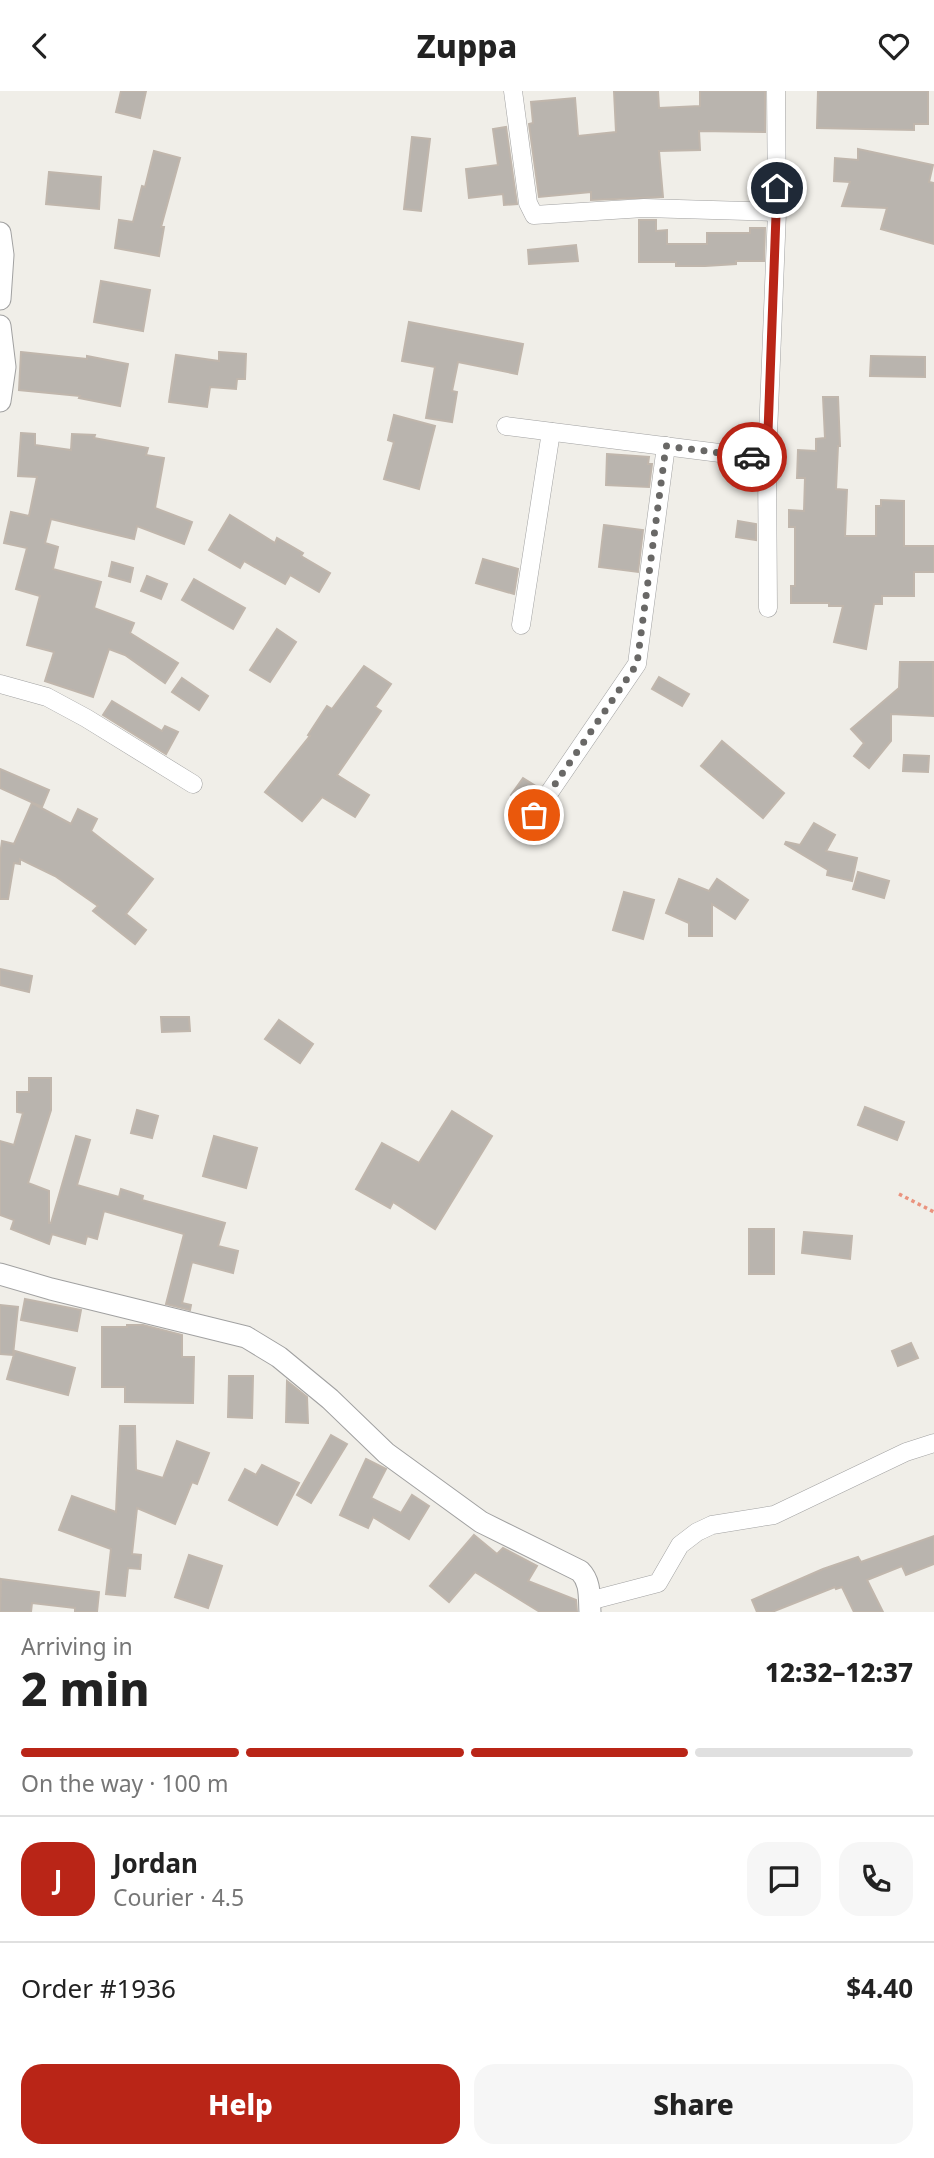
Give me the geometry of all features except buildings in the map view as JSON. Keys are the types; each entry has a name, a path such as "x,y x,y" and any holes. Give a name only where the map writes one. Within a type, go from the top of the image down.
{"street":[{"path":"513,91 528,203 534,215 644,208 777,212"},
{"path":"768,608 767,459 777,212 776,91"},
{"path":"0,233 3,255 0,299"},
{"path":"0,326 5,367 0,401"},
{"path":"506,426 767,459"},
{"path":"521,625 551,432"},
{"path":"534,815 637,664 666,446"},
{"path":"0,684 47,697 193,784"},
{"path":"0,1274 246,1337 262,1345 330,1399 386,1453 481,1522 580,1571 586,1577 590,1607 658,1583 680,1545 697,1532 712,1525 774,1515 906,1451 934,1443"}],"path":[{"path":"899,1194 934,1212"}],"way so far":[{"path":"534,815 637,664 666,446 752,457"}],"route":[{"path":"752,457 767,459 777,188"}]}
